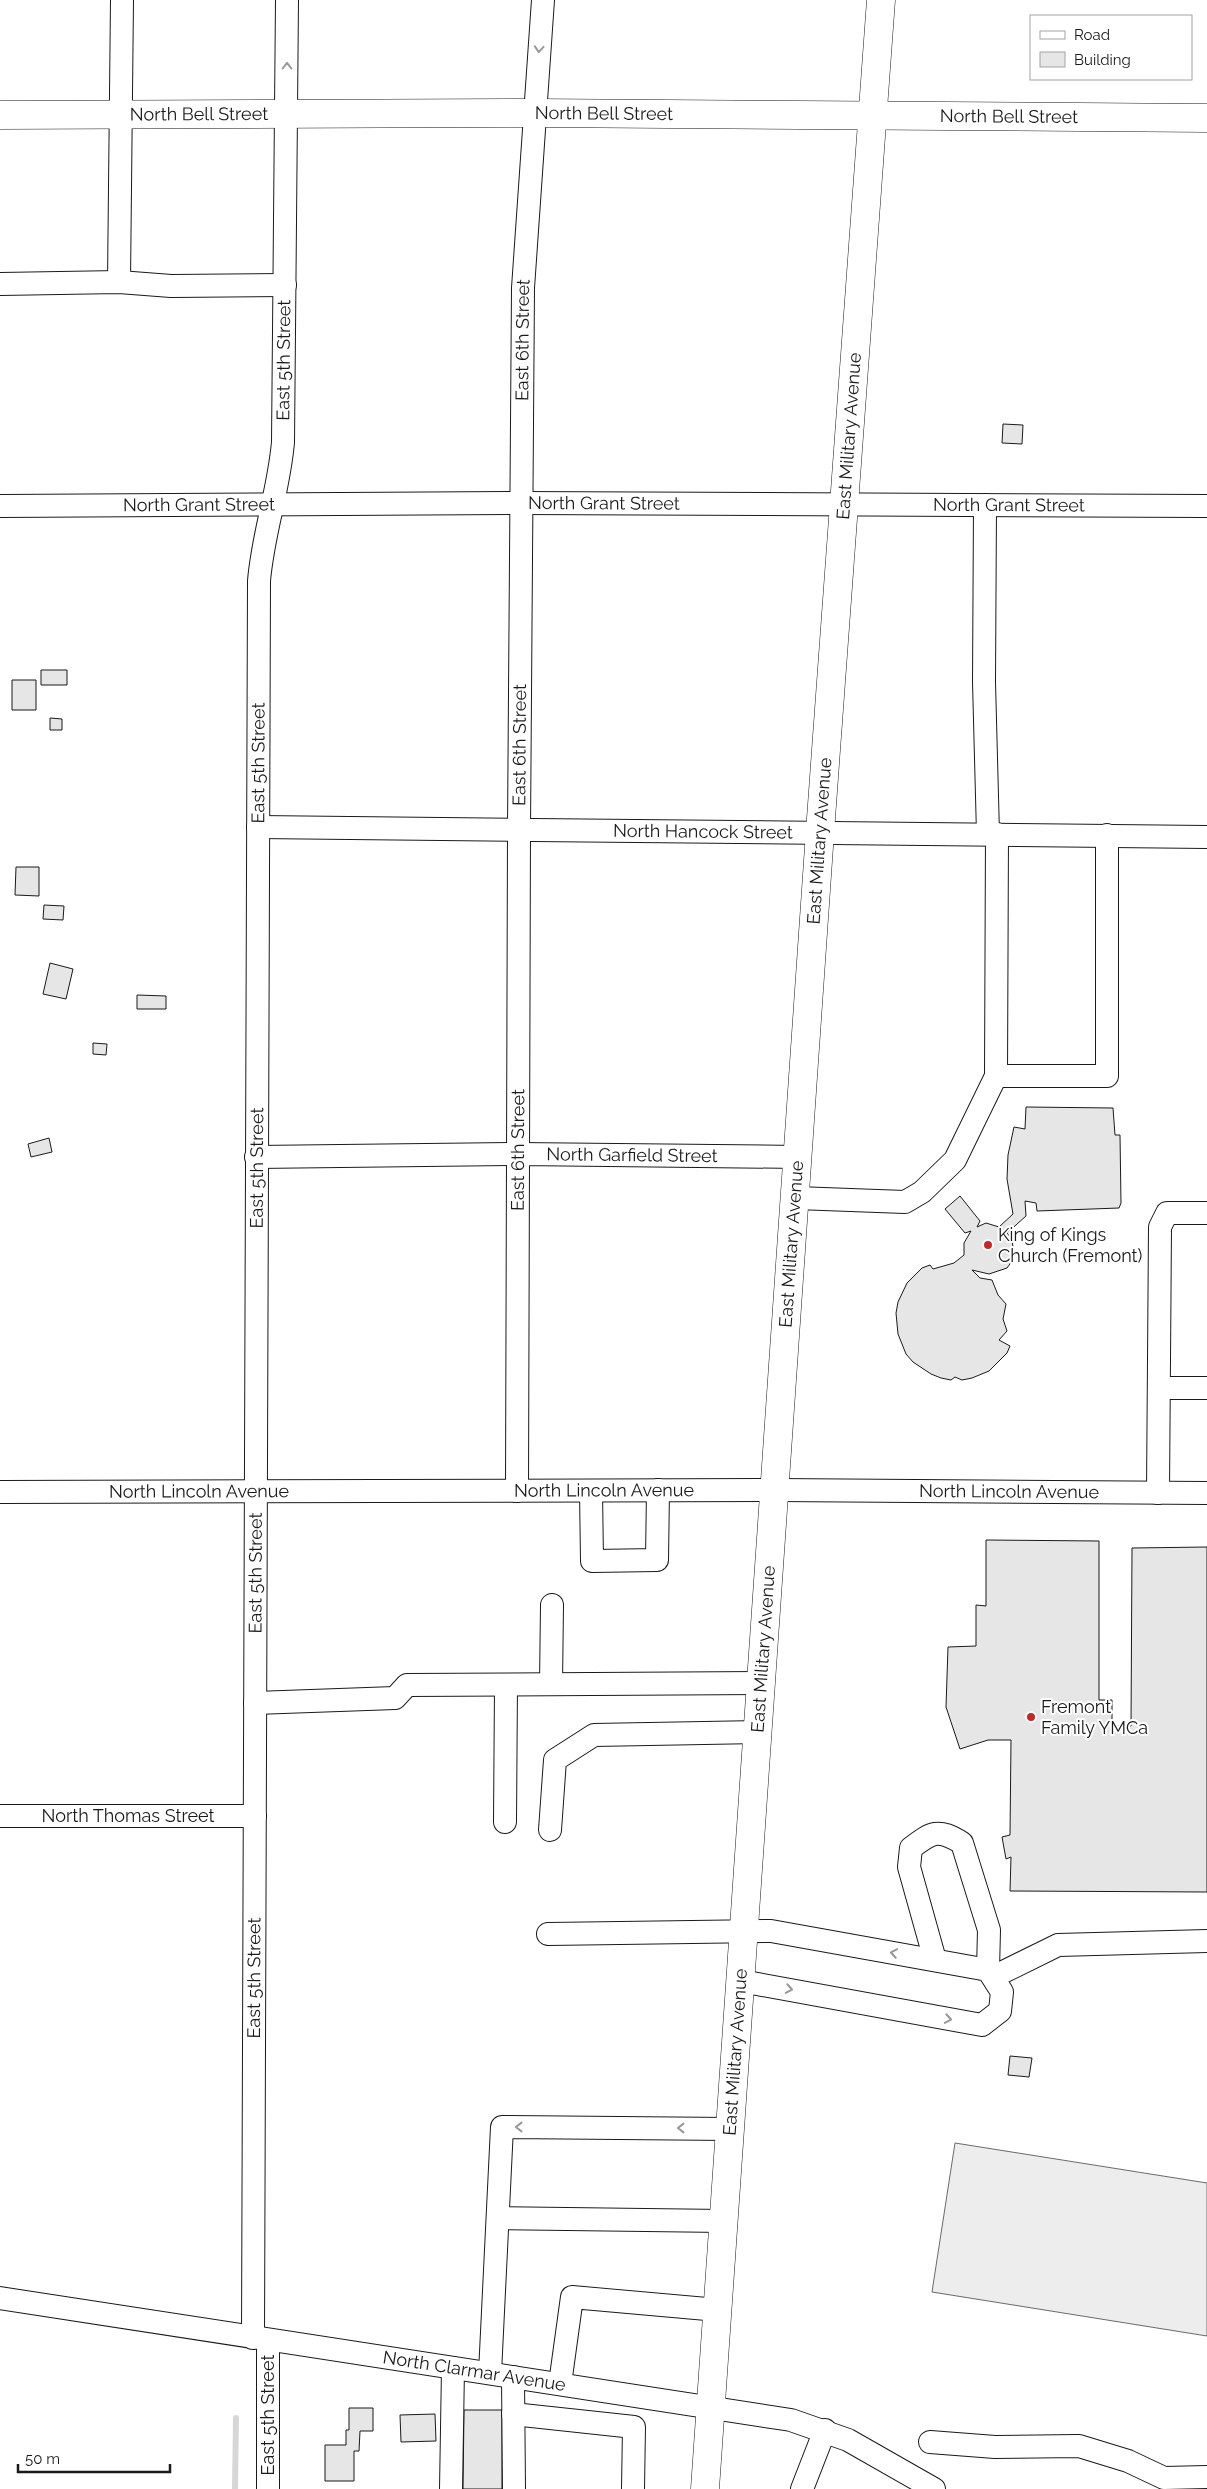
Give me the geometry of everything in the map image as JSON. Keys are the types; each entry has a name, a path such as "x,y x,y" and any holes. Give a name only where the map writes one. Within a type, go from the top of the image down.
{"main road":[{"name":"East Military Avenue","path":"705,2489 776,1490 820,832 874,116 881,0"},
{"name":"North Bell Street","path":"0,115 535,113 1207,118"}],"street":[{"path":"119,282 122,0"},
{"name":"East 5th Street","path":"268,2489 261,2339 255,1816 259,581 265,533 274,504 283,442 287,0"},
{"name":"East 6th Street","path":"517,1491 519,829 524,270 543,0"},
{"path":"0,284 119,282 171,286 285,285"},
{"name":"North Grant Street","path":"0,506 521,503 1207,506"},
{"path":"796,1198 905,1202 922,1192 955,1160 996,1076 993,834 984,682 985,505"},
{"name":"North Hancock Street","path":"258,827 1207,837"},
{"path":"996,1076 1107,1076 1106,835"},
{"name":"North Garfield Street","path":"256,1156 519,1154 798,1157"},
{"path":"1158,1493 1160,1227 1167,1213 1207,1213"},
{"path":"1159,1388 1207,1388"},
{"path":"591,1491 592,1561 657,1560 658,1490"},
{"name":"North Lincoln Avenue","path":"0,1492 776,1490 1207,1493"},
{"path":"551,1684 552,1605"},
{"path":"255,1703 395,1698 407,1685 762,1683"},
{"path":"505,1822 506,1684"},
{"path":"550,1830 555,1760 594,1736 758,1732"},
{"name":"North Thomas Street","path":"0,1816 255,1816"},
{"path":"741,1981 982,2025 1000,2011 1002,1992 990,1974 989,1930 962,1843 946,1833 930,1834 911,1848 908,1867 935,1960"},
{"path":"548,1934 771,1931 935,1960 990,1974 1058,1945 1207,1941"},
{"path":"490,2373 502,2127 730,2128"},
{"path":"498,2218 724,2221"},
{"path":"560,2384 572,2297 718,2310"},
{"name":"North Clarmar Avenue","path":"0,2298 712,2406 791,2420 825,2430 856,2443 934,2489"},
{"path":"451,2489 453,2368"},
{"path":"513,2377 514,2489"},
{"path":"513,2414 634,2427 633,2489"},
{"path":"802,2489 825,2430"},
{"path":"930,2442 995,2447 1079,2446 1128,2461 1164,2478 1207,2477"}],"shaded area":[{"path":"955,2143 1207,2183 1207,2336 932,2292"}],"building":[{"path":"1003,424 1023,425 1022,444 1002,443"},
{"path":"41,670 67,670 67,685 41,685"},
{"path":"12,680 36,680 36,710 12,710"},
{"path":"50,718 62,719 62,730 50,730"},
{"path":"16,867 39,867 39,896 15,895"},
{"path":"44,905 64,906 63,920 43,919"},
{"path":"50,963 73,969 66,999 43,994"},
{"path":"137,995 166,996 166,1009 137,1009"},
{"path":"93,1043 107,1044 106,1055 93,1054"},
{"name":"King of Kings Church (Fremont)","path":"1026,1107 1113,1108 1115,1135 1120,1135 1121,1203 1119,1208 1037,1211 1036,1203 1025,1201 1026,1216 1007,1233 1012,1239 1013,1247 1012,1261 1007,1268 989,1274 972,1270 980,1278 992,1280 998,1295 1006,1304 1003,1319 1007,1331 999,1340 1010,1346 1007,1353 989,1371 972,1378 962,1380 955,1377 951,1380 941,1378 913,1362 906,1354 898,1334 896,1313 898,1302 907,1283 922,1268 930,1265 933,1269 954,1263 964,1255 964,1243 971,1231 965,1233 945,1209 960,1196 980,1221 977,1227 986,1223 999,1227 1013,1214 1007,1179 1008,1155 1014,1127 1025,1129"},
{"path":"49,1138 52,1152 31,1157 28,1144"},
{"name":"Fremont Family YMCa","path":"986,1540 1099,1541 1099,1700 1112,1700 1112,1726 1131,1726 1132,1548 1207,1547 1207,1892 1010,1891 1011,1857 1006,1859 1002,1837 1010,1835 1011,1740 988,1740 960,1749 946,1707 948,1647 976,1646 976,1605 986,1606"},
{"path":"1010,2056 1032,2058 1029,2077 1008,2075"},
{"path":"349,2408 373,2408 373,2431 360,2431 359,2451 354,2451 354,2481 325,2481 325,2445 346,2445 346,2430 349,2430"},
{"path":"464,2410 502,2410 502,2489 463,2489"},
{"path":"435,2414 436,2441 401,2442 400,2415"}],"waterway":[{"path":"235,2489 236,2418"}],"place":[{"name":"King of Kings Church (Fremont)","path":"988,1245"},
{"name":"Fremont Family YMCa","path":"1031,1717"}]}
